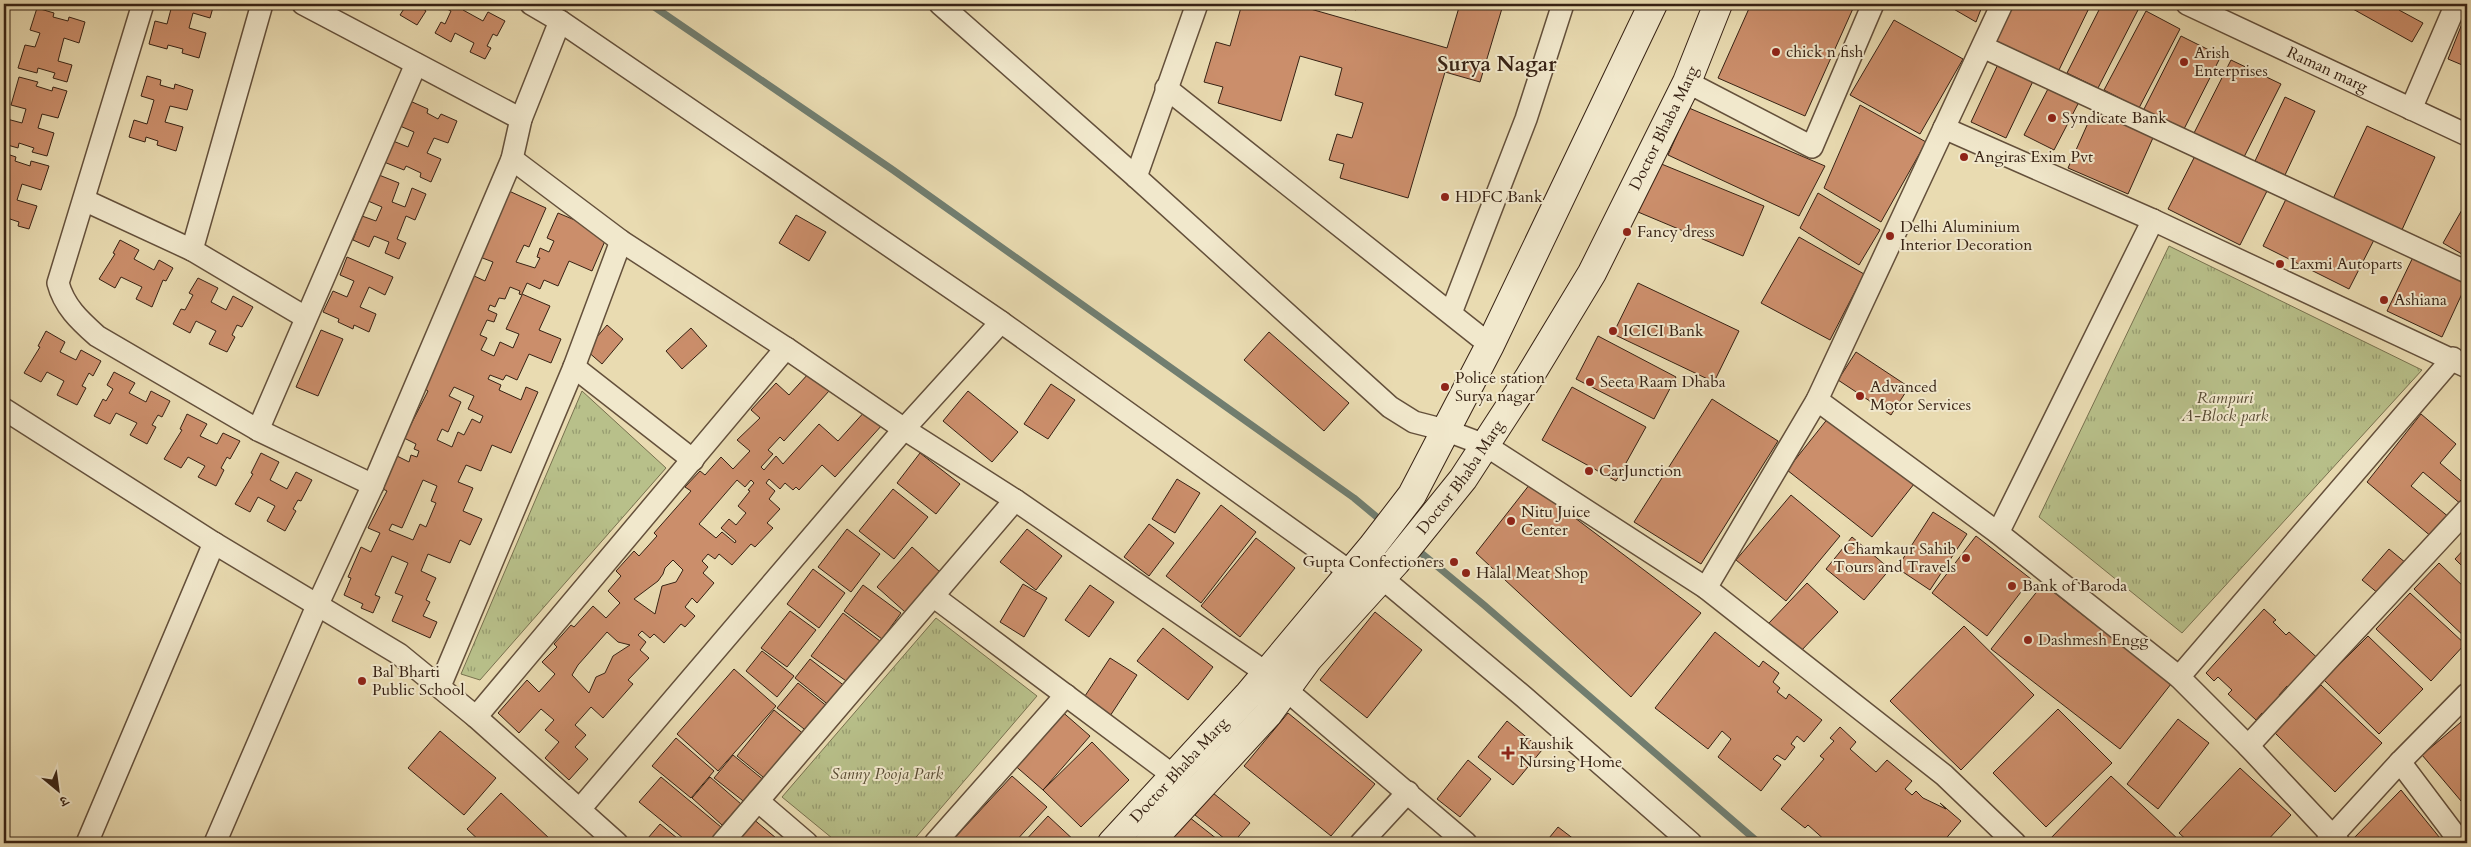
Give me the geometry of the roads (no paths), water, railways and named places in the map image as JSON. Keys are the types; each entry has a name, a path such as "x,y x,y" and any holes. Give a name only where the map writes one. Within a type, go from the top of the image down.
{"street":[{"path":"143,4 58,283 62,298 77,317 97,336 258,430 373,485"},
{"path":"192,250 262,4"},
{"path":"302,4 521,119"},
{"path":"531,4 560,21 1000,322 1372,568 1524,697 1691,843"},
{"path":"940,4 1136,177 1390,407 1414,422 1445,430 1485,445 1706,588 1944,775 2015,843"},
{"path":"1136,177 1196,4"},
{"path":"1451,313 1526,119 1563,4"},
{"name":"Doctor Bhaba Marg","path":"1372,568 1490,345 1653,4"},
{"name":"Doctor Bhaba Marg","path":"1112,843 1249,694 1274,681 1372,568 1430,518 1463,479 1592,273 1687,82 1718,4"},
{"path":"1687,82 1812,147 1872,4"},
{"path":"1706,588 1817,400 2002,4"},
{"name":"Raman marg","path":"2187,4 2467,135"},
{"path":"2410,109 2456,4"},
{"path":"215,843 317,606 373,485 512,159 521,119 560,21"},
{"path":"1983,47 2467,272"},
{"path":"258,430 305,317 416,64"},
{"path":"1166,88 1490,345"},
{"path":"1944,128 2153,220 2460,362 2179,677"},
{"path":"512,159 621,241 786,348 904,429 1016,500 1274,681 1408,792 1466,843"},
{"path":"84,200 192,250 305,317"},
{"path":"1998,533 2153,220"},
{"path":"440,686 574,367 621,241"},
{"path":"580,810 904,429 1000,322"},
{"path":"476,717 786,348"},
{"path":"574,367 693,460"},
{"path":"1817,400 1998,533 2179,677 2248,746 2333,841 2400,762 2467,694"},
{"path":"4,409 214,543 399,654 476,717 618,843"},
{"path":"722,843 1016,500"},
{"path":"2248,746 2467,510"},
{"path":"87,843 214,543"},
{"path":"933,596 1174,776"},
{"name":"Doctor Bhaba Marg","path":"1149,843 1268,714 1274,681"},
{"path":"935,843 1066,695"},
{"path":"2400,762 2461,843"},
{"path":"1361,843 1408,792"},
{"path":"758,801 807,843"}],"waterway":[{"path":"650,4 893,170 1354,498 1384,523"},
{"path":"1414,547 1484,605 1759,843"}],"place":[{"name":"chick n fish","path":"1776,52"},
{"name":"Arish Enterprises","path":"2184,62"},
{"name":"Syndicate Bank","path":"2052,118"},
{"name":"Angiras Exim Pvt","path":"1964,157"},
{"name":"HDFC Bank","path":"1445,197"},
{"name":"Fancy dress","path":"1627,232"},
{"name":"Delhi Aluminium Interior Decoration","path":"1890,236"},
{"name":"Laxmi Autoparts","path":"2280,264"},
{"name":"Ashiana","path":"2384,300"},
{"name":"ICICI Bank","path":"1613,331"},
{"name":"Seeta Raam Dhaba","path":"1590,382"},
{"name":"Police station Surya nagar","path":"1445,387"},
{"name":"Advanced Motor Services","path":"1860,396"},
{"name":"CarJunction","path":"1589,471"},
{"name":"Nitu Juice Center","path":"1511,521"},
{"name":"Chamkaur Sahib Tours and Travels","path":"1966,558"},
{"name":"Gupta Confectioners","path":"1454,562"},
{"name":"Halal Meat Shop","path":"1466,573"},
{"name":"Bank of Baroda","path":"2012,586"},
{"name":"Dashmesh Engg","path":"2028,640"},
{"name":"Bal Bharti Public School","path":"362,681"},
{"name":"Kaushik Nursing Home","path":"1508,753"}],"district":[{"name":"Surya Nagar","path":"1497,64"}],"park label":[{"name":"Rampuri A-Block park","path":"2225,407"},
{"name":"Sanny Pooja Park","path":"887,774"}]}
